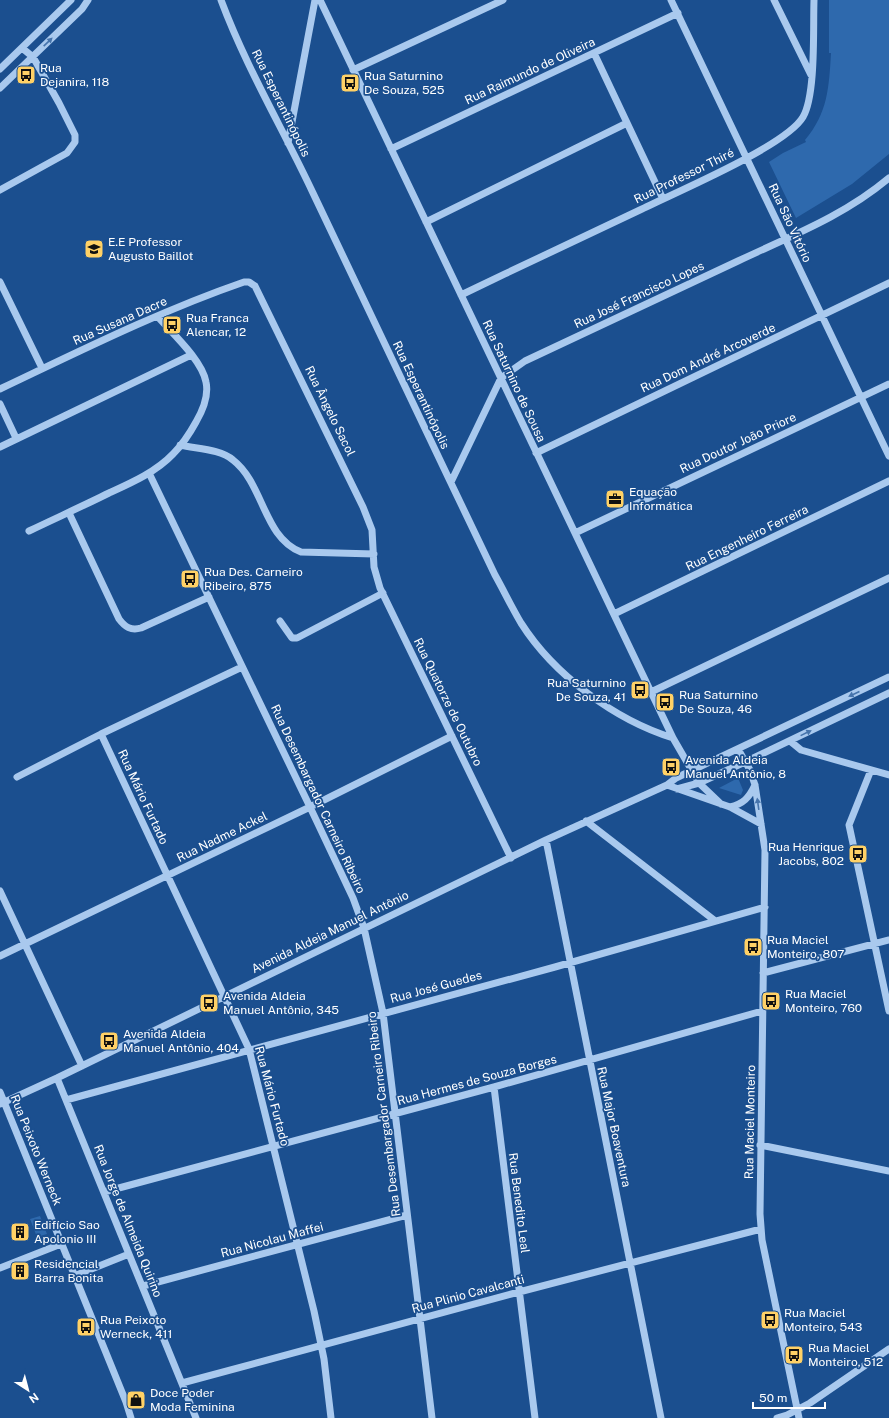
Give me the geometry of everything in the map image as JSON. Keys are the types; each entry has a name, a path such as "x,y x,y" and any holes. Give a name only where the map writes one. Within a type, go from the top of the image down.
{"street":[{"path":"0,69 71,0"},
{"path":"0,88 82,9 88,0"},
{"name":"Rua Esperantinópolis","path":"221,0 256,79 499,582 521,623 535,643 571,680 636,725 673,738"},
{"path":"288,143 315,0"},
{"name":"Rua Saturnino de Sousa","path":"320,0 673,738 691,771"},
{"path":"353,70 503,0"},
{"name":"Rua São Vitório","path":"671,0 889,456"},
{"path":"774,0 811,75"},
{"name":"Rua Professor Thiré","path":"461,295 747,158 798,125 807,109 811,75 814,0"},
{"name":"Rua Raimundo de Oliveira","path":"391,149 678,13"},
{"path":"0,190 67,153 75,142 75,135 59,103 33,57 22,48"},
{"path":"594,53 663,199"},
{"path":"426,222 627,123"},
{"name":"Rua José Francisco Lopes","path":"501,378 525,362 756,252 806,231 852,204 889,178"},
{"path":"0,282 42,368"},
{"name":"Rua Susana Dacre","path":"0,389 42,368 158,316 244,282 252,283"},
{"name":"Rua Ângelo Sacol","path":"252,283 258,289 363,507 372,530 374,554"},
{"name":"Rua Dom André Arcoverde","path":"536,453 889,284"},
{"path":"30,531 149,473 173,455 200,416 205,404 207,392 203,372 191,355 158,316"},
{"path":"0,447 191,355"},
{"path":"451,482 501,378"},
{"name":"Rua Doutor João Priore","path":"575,533 889,384"},
{"path":"0,404 16,438"},
{"path":"180,445 218,453 233,460 246,475 282,540 295,549 301,552 374,554"},
{"name":"Rua Desembargador Carneiro Ribeiro","path":"149,473 310,807 353,898 364,928 383,1013 432,1418"},
{"name":"Rua Engenheiro Ferreira","path":"614,614 889,481"},
{"path":"69,513 119,619 127,628 141,628 208,597"},
{"name":"Rua Quatorze de Outubro","path":"374,554 376,576 383,593 510,858"},
{"path":"651,692 889,578"},
{"path":"280,621 292,638 297,638 383,593"},
{"path":"17,777 101,734 242,667"},
{"name":"Avenida Aldeia Manuel Antônio","path":"2,1103 82,1066 224,995 546,840 667,785 676,778 889,677"},
{"path":"677,789 699,783 889,693"},
{"name":"Rua Mário Furtado","path":"101,734 249,1049 298,1244 321,1346 331,1418"},
{"name":"Rua Nadme Ackel","path":"0,956 24,943 310,807 452,736"},
{"path":"790,741 800,750 889,775"},
{"name":"Rua Maciel Monteiro","path":"738,749 755,785 764,843 765,907 760,1144 761,1229 799,1418"},
{"path":"871,770 850,825 889,1011"},
{"path":"691,771 699,783 721,804"},
{"path":"667,785 730,807 761,824"},
{"path":"730,807 749,798 755,785"},
{"path":"586,821 714,920"},
{"name":"Rua Major Boaventura","path":"546,840 661,1418"},
{"path":"0,891 82,1066"},
{"name":"Rua José Guedes","path":"66,1100 765,907"},
{"path":"763,973 889,940"},
{"name":"Rua Hermes de Souza Borges","path":"104,1192 494,1087 762,1011"},
{"name":"Rua Jorge de Almeida Quirino","path":"57,1078 196,1418"},
{"name":"Rua Benedito Leal","path":"494,1087 535,1418"},
{"name":"Rua Peixoto Werneck","path":"0,1092 2,1103 126,1402 131,1418"},
{"path":"760,1144 889,1171"},
{"name":"Rua Nicolau Maffei","path":"143,1286 407,1215"},
{"name":"Rua Plinio Cavalcanti","path":"182,1383 631,1262 761,1229"},
{"path":"0,1268 61,1244"},
{"path":"74,1276 129,1254"},
{"path":"777,1418 798,1410 889,1348"}],"shaded area":[{"path":"829,0 889,0 889,154 852,184 796,218 769,162 783,153 806,142 805,140 813,130 823,110 828,88 831,53 829,53"},
{"path":"738,778 743,790 741,795 719,788"},
{"path":"40,1216 47,1234 37,1237 30,1219"}],"place":[{"name":"Rua Dejanira, 118","path":"26,75"},
{"name":"Rua Saturnino De Souza, 525","path":"350,83"},
{"name":"E.E Professor Augusto Baillot","path":"94,249"},
{"name":"Rua Franca Alencar, 12","path":"172,325"},
{"name":"Equação Informática","path":"615,499"},
{"name":"Rua Des. Carneiro Ribeiro, 875","path":"190,579"},
{"name":"Rua Saturnino De Souza, 41","path":"640,690"},
{"name":"Rua Saturnino De Souza, 46","path":"665,702"},
{"name":"Avenida Aldeia Manuel Antônio, 8","path":"671,767"},
{"name":"Rua Henrique Jacobs, 802","path":"858,854"},
{"name":"Rua Maciel Monteiro, 807","path":"753,947"},
{"name":"Rua Maciel Monteiro, 760","path":"771,1001"},
{"name":"Avenida Aldeia Manuel Antônio, 345","path":"209,1003"},
{"name":"Avenida Aldeia Manuel Antônio, 404","path":"109,1041"},
{"name":"Edifício Sao Apolonio III","path":"20,1232"},
{"name":"Residencial Barra Bonita","path":"20,1271"},
{"name":"Rua Maciel Monteiro, 543","path":"770,1320"},
{"name":"Rua Peixoto Werneck, 411","path":"86,1327"},
{"name":"Rua Maciel Monteiro, 512","path":"794,1355"},
{"name":"Doce Poder Moda Feminina","path":"136,1400"}]}
